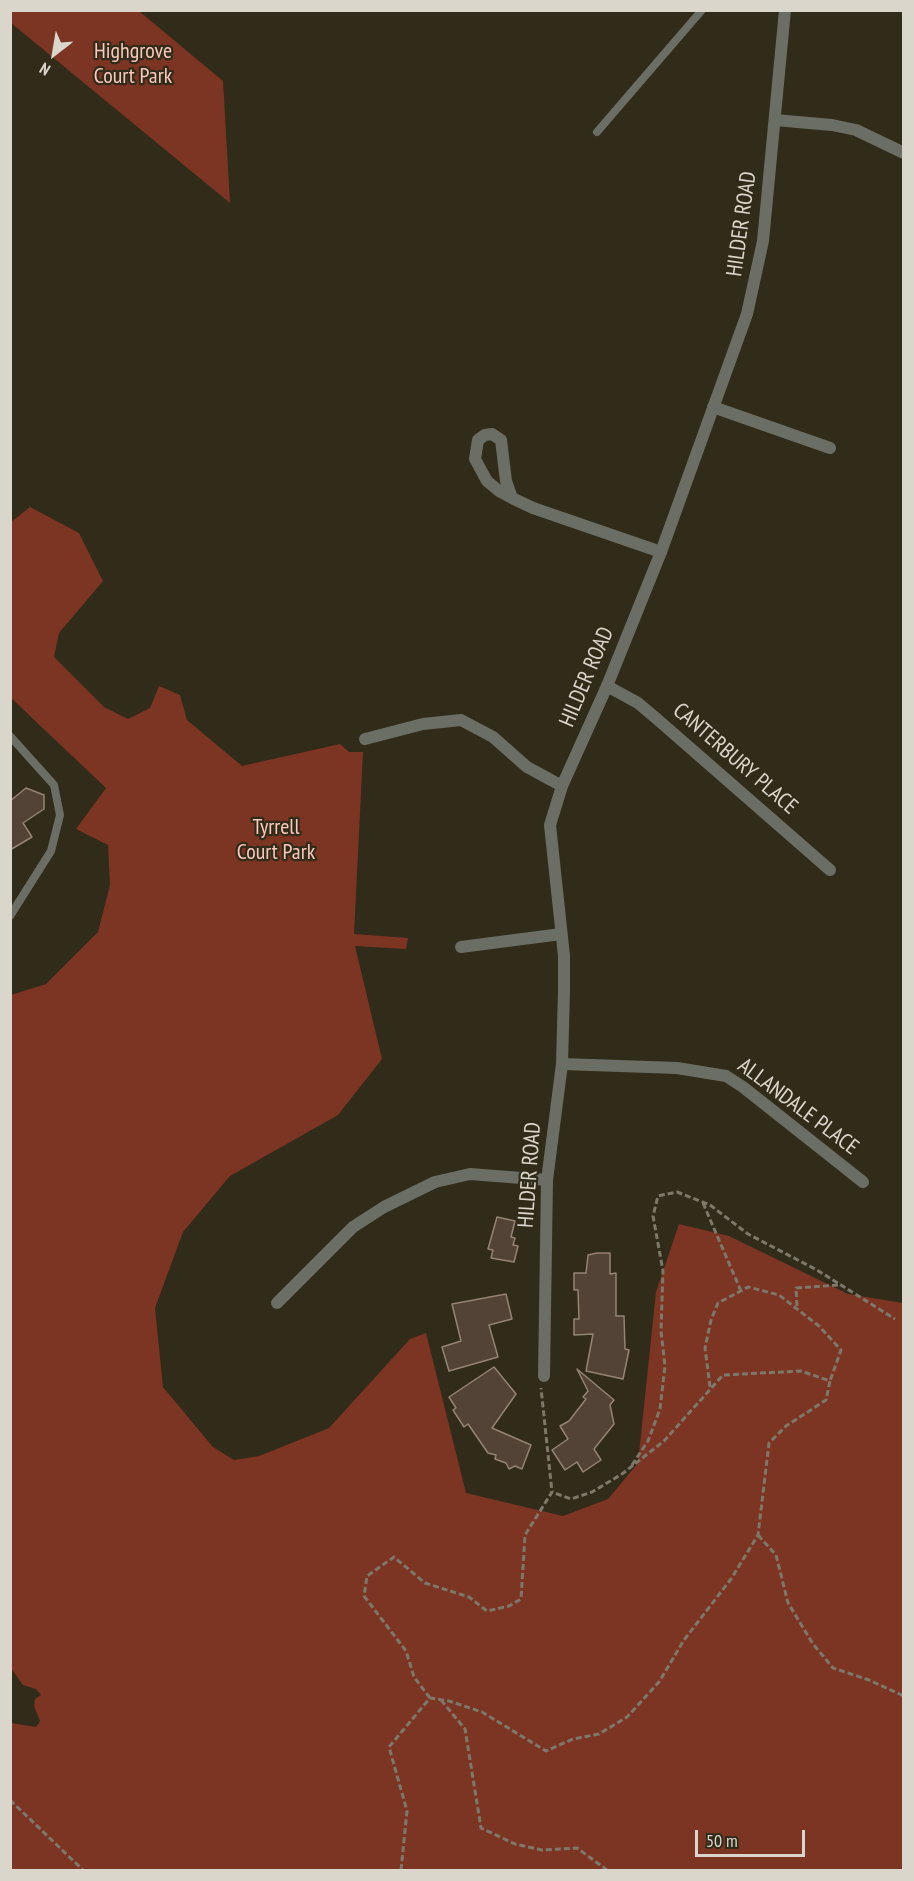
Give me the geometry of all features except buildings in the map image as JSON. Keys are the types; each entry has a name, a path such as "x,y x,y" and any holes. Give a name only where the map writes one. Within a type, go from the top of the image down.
{"street":[{"name":"HILDER ROAD","path":"544,1376 547,1180 562,1064 564,991 561,934 550,825 562,786 607,686 661,552 747,314 757,275 767,208 785,10"},
{"path":"775,120 832,125 856,130 903,153"},
{"path":"713,407 830,448"},
{"path":"512,498 506,481 501,440 492,434 485,435 478,440 475,449 478,470 486,481 512,498 661,552"},
{"name":"CANTERBURY PLACE","path":"607,686 650,713 830,870"},
{"path":"365,739 432,722 461,720 493,737 527,767 562,786"},
{"path":"461,947 561,934"},
{"name":"ALLANDALE PLACE","path":"562,1064 677,1068 726,1076 863,1182"},
{"path":"277,1303 353,1227 384,1207 435,1182 470,1174 547,1180"}],"lane":[{"path":"597,132 702,10"},
{"path":"10,736 54,785 60,814 51,851 10,916"}],"path":[{"path":"629,1469 648,1441 660,1409 665,1365 660,1331 663,1271 653,1216 658,1196 677,1192 703,1203 748,1234 841,1285 895,1319"},
{"path":"703,1203 741,1291"},
{"path":"797,1308 796,1288 841,1285"},
{"path":"544,1376 540,1394 552,1492 525,1535 521,1599 509,1606 487,1611 469,1597 425,1582 394,1557 368,1576 364,1596 406,1652 414,1677 430,1698 482,1712 546,1751 573,1739 599,1734 627,1717 659,1682 684,1640 731,1579 758,1534 768,1443 786,1426 826,1400 841,1350 819,1326 779,1295 748,1287 718,1303 711,1320 705,1348 710,1387"},
{"path":"552,1492 572,1499 592,1492 629,1469 664,1441 723,1375 801,1371 830,1381"},
{"path":"758,1534 776,1555 788,1602 813,1644 833,1668 868,1680 903,1696"},
{"path":"401,1870 407,1811 389,1747 430,1698"},
{"path":"441,1700 465,1729 481,1828 515,1844 542,1850 577,1848 607,1870"},
{"path":"10,1800 83,1870"}],"green space":[{"name":"Highgrove Court Park","path":"10,11 139,11 223,81 230,203 11,23"},
{"name":"Tyrrell Court Park","path":"30,507 79,533 103,581 59,633 54,657 104,707 128,719 150,708 159,686 180,695 187,720 242,766 340,744 349,752 363,752 354,934 408,938 406,949 355,946 382,1059 338,1115 230,1176 183,1232 155,1308 163,1387 213,1447 234,1460 259,1456 329,1428 410,1339 426,1333 466,1493 563,1516 608,1499 638,1463 656,1292 679,1224 729,1236 848,1294 903,1303 903,1870 11,1870 11,1723 36,1727 40,1721 34,1706 35,1699 41,1695 36,1689 23,1685 10,1667 11,995 46,984 98,932 110,885 108,845 76,829 106,788 11,698 11,522"}]}
